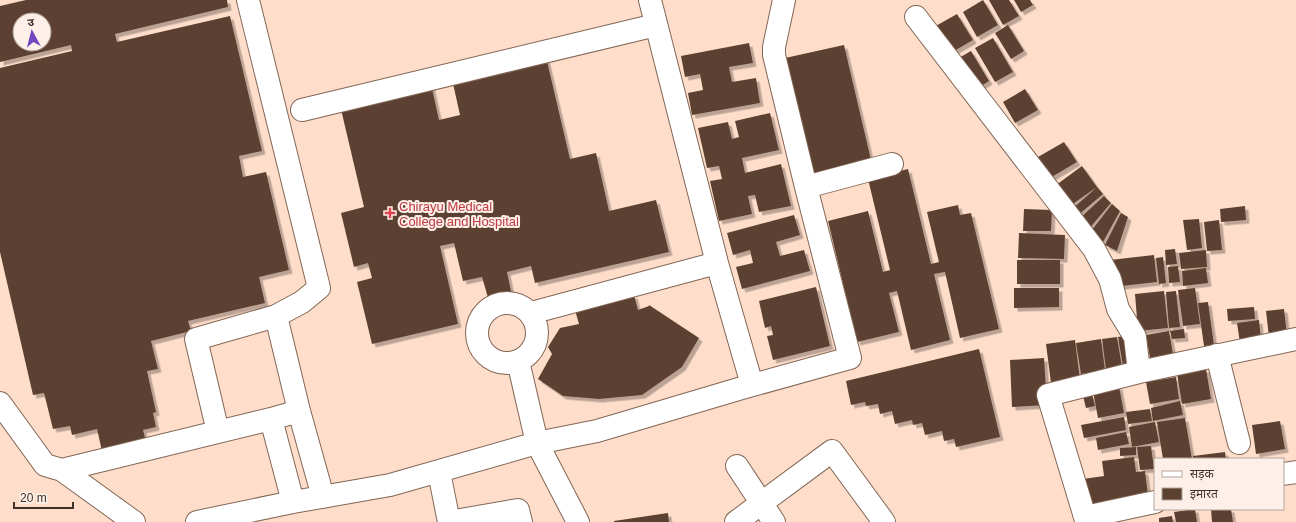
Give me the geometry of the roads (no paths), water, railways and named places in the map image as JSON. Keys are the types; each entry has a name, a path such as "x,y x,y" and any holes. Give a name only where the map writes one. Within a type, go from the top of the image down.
{"street":[{"path":"218,432 196,339 276,316 302,302 319,288 248,0"},
{"path":"650,0 717,263 752,385"},
{"path":"196,522 322,496 390,485 537,444 597,430 850,358 774,55 774,47 784,0"},
{"path":"916,17 1094,249 1110,279 1118,309 1135,337 1139,372"},
{"path":"302,110 656,25"},
{"path":"806,187 892,164"},
{"path":"531,313 717,263"},
{"path":"506,302 515,303 524,307 531,313 536,322 538,331 537,340 533,349 526,356 518,361 509,363 499,362 484,352 479,344 477,334 478,324 488,309 497,304 506,302"},
{"path":"276,316 299,411 322,496"},
{"path":"1154,502 1085,517 1048,395 1139,372 1296,339"},
{"path":"1217,355 1240,443"},
{"path":"518,361 537,444 578,522"},
{"path":"0,403 45,465 62,470 134,522"},
{"path":"62,470 299,411"},
{"path":"271,419 293,502"},
{"path":"736,522 832,451 884,522"},
{"path":"737,466 774,522"},
{"path":"439,472 449,522 518,510 521,522"},
{"path":"1284,474 1296,472"}],"place":[{"name":"Chirayu Medical College and Hospital","path":"390,213"}]}
